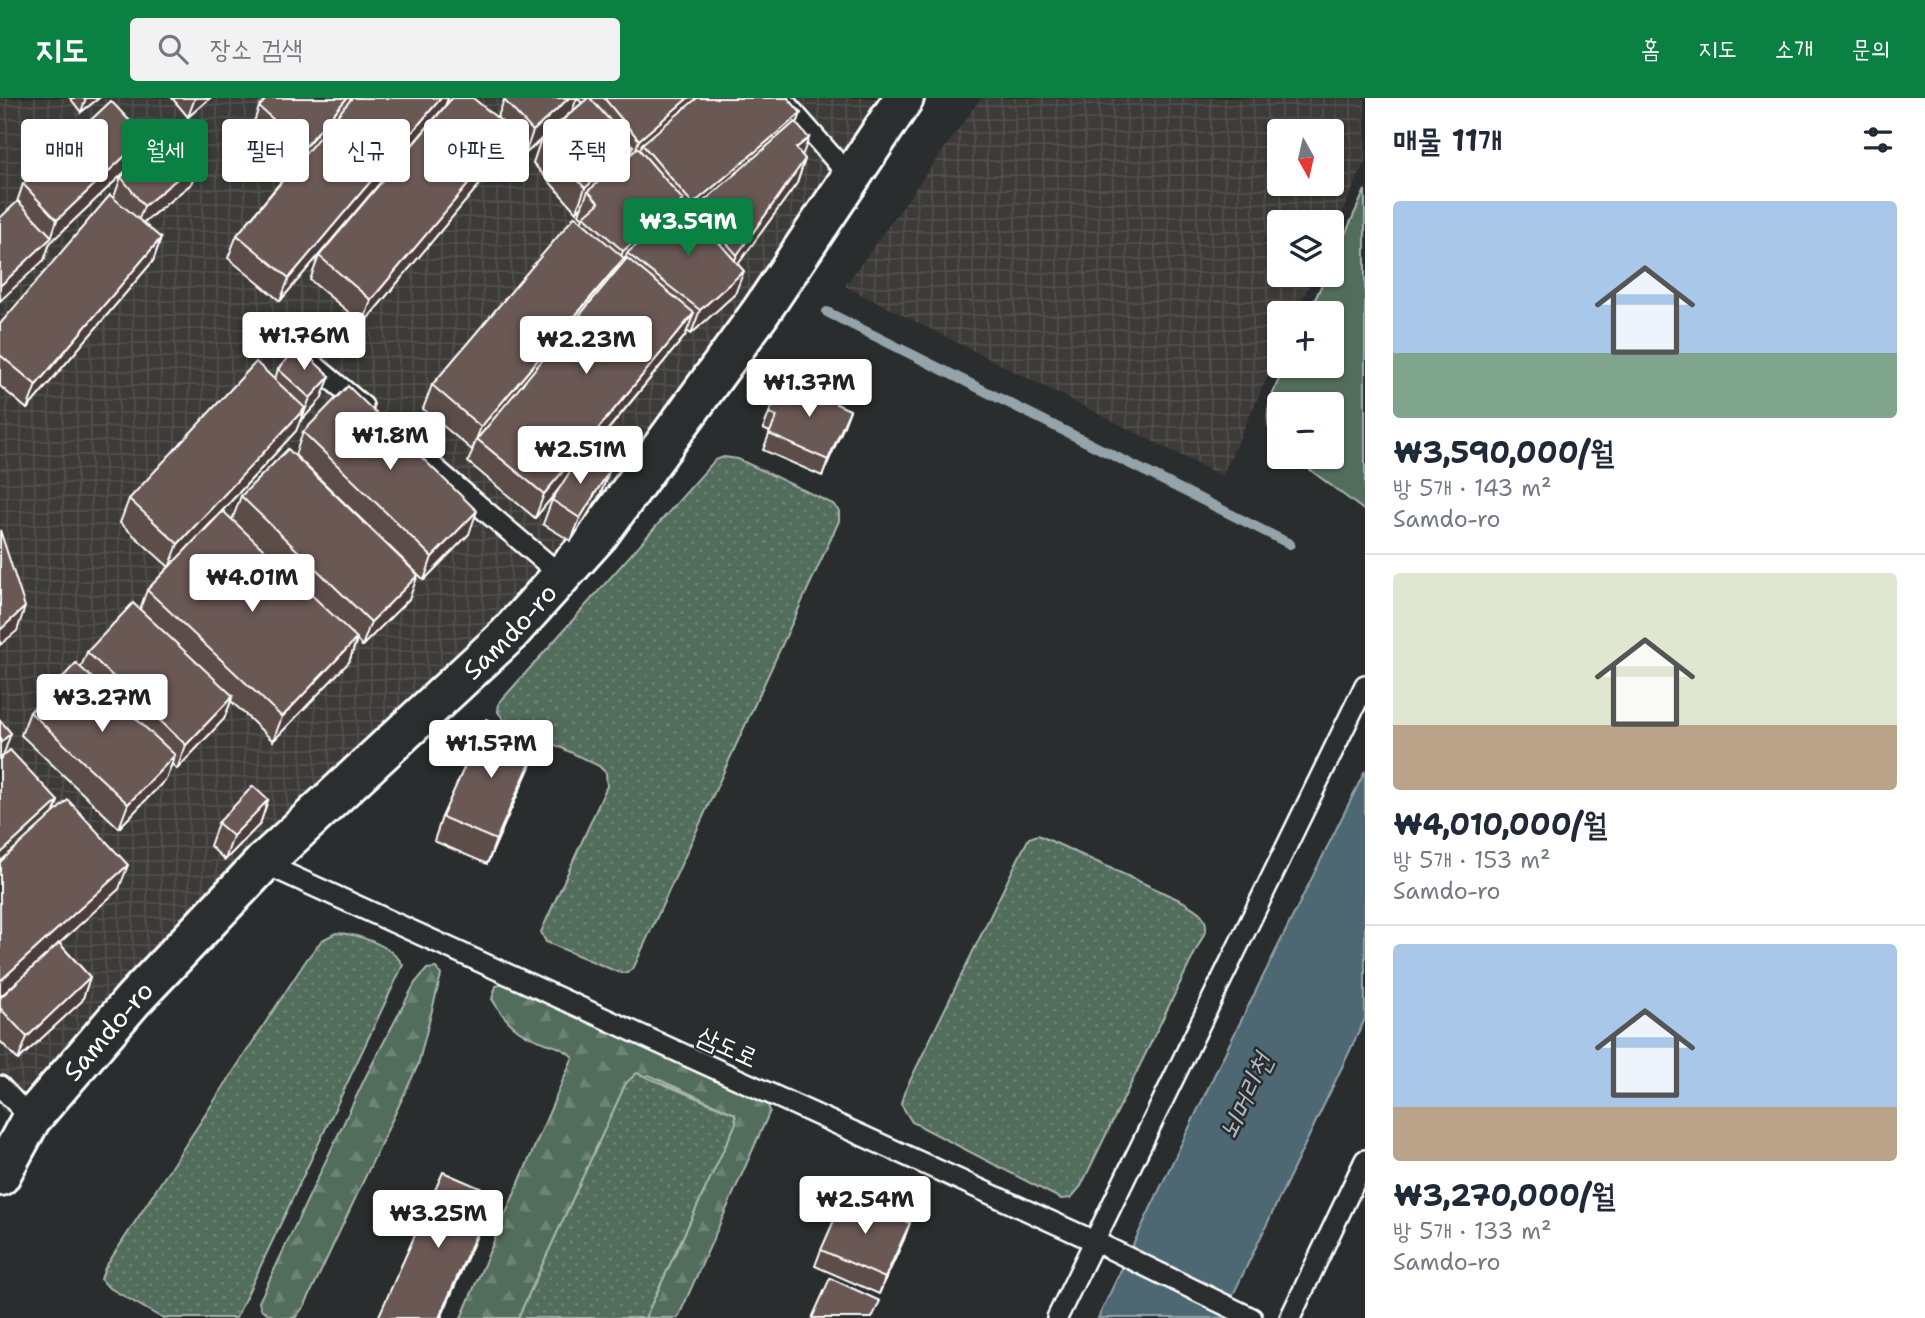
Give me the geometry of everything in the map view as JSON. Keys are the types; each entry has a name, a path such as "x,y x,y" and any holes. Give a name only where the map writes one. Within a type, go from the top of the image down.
{"street":[{"name":"Samdo-ro","path":"0,1176 31,1119 133,1000 263,863 507,636 564,577 649,470 904,98"}],"lane":[{"path":"780,98 851,178"},
{"path":"266,325 564,577"},
{"path":"1057,1318 1365,685"},
{"name":"삼도로","path":"263,863 1094,1241 1252,1318"},
{"path":"0,1086 31,1119"},
{"path":"1290,1318 1365,1160"}],"shaded area":[{"path":"0,98 882,98 659,427 564,556 223,878 108,997 5,1113 0,1108"},
{"path":"981,98 1365,98 1365,162 1343,210 1267,210 1267,287 1308,287 1302,301 1267,301 1267,377 1222,476 845,286"}],"green space":[{"path":"1365,190 1365,511 1309,469 1344,469 1344,392 1274,392 1280,378 1344,378 1344,301 1314,301 1321,287 1344,287 1344,236"},
{"path":"724,457 738,459 833,504 839,511 839,521 634,967 627,973 620,973 546,942 541,932 607,786 606,773 599,766 504,720 498,712 499,703 715,460"},
{"path":"1038,835 1184,902 1200,913 1206,925 1206,930 1081,1186 1071,1198 1061,1199 912,1122 901,1104 1021,853 1029,838"},
{"path":"336,933 383,946 403,965 236,1318 162,1318 108,1287 101,1279 105,1268 307,959 322,940"},
{"path":"436,968 441,975 418,1065 305,1305 295,1318 276,1318 261,1309 259,1302 366,1076 415,983 427,969"},
{"path":"506,983 767,1103 770,1111 678,1318 645,1318 736,1123 735,1114 649,1075 626,1083 518,1318 461,1318 573,1057 562,1049 526,1035 507,1020 492,999 496,986"},
{"path":"637,1073 735,1114 736,1123 645,1318 518,1318 626,1083"}],"water":[{"name":"뇌머리천","path":"1365,771 1365,1019 1222,1318 1098,1318 1223,1057"}],"building":[{"path":"267,98 347,98 329,119 323,119 323,126 309,142 309,119 273,119 259,107"},
{"path":"352,98 441,98 410,135 410,119 334,119"},
{"path":"452,98 473,98 498,119 434,119"},
{"path":"569,98 533,131 529,127 529,119 522,119 504,100"},
{"path":"590,98 609,119 564,119"},
{"path":"604,98 688,98 639,140 630,129 630,119 622,119"},
{"path":"697,98 788,98 801,113 693,204 642,144"},
{"path":"111,101 128,119 122,119 122,159 108,172 108,119 92,119"},
{"path":"795,122 809,138 796,148 805,159 737,255 696,208"},
{"path":"424,131 424,182 470,182 371,300 319,256 381,182 410,182 410,148"},
{"path":"323,133 323,182 370,182 289,278 237,235 281,182 309,182 309,149"},
{"path":"638,148 683,200 623,251 584,216 599,203 588,191 598,182 630,182 630,155"},
{"path":"25,182 97,182 57,220 23,184"},
{"path":"125,182 173,182 144,206"},
{"path":"580,182 592,182 585,188"},
{"path":"110,195 161,238 36,385 0,355 0,324"},
{"path":"18,201 52,237 0,286 0,218"},
{"path":"685,204 744,271 700,310 627,253"},
{"path":"575,216 624,258 481,427 432,385"},
{"path":"627,258 694,313 544,494 477,439"},
{"path":"298,347 330,376 310,398 278,369"},
{"path":"256,362 305,408 178,544 129,499"},
{"path":"807,381 840,395 836,404 850,410 828,460 769,434 777,416 769,413 776,396 785,400 792,386 803,390"},
{"path":"348,386 477,511 432,557 303,432"},
{"path":"288,449 418,575 371,622 241,496"},
{"path":"581,454 609,471 580,518 552,500"},
{"path":"223,511 357,638 282,717 147,590"},
{"path":"0,530 25,607 0,630"},
{"path":"133,603 233,696 186,745 87,652"},
{"path":"76,663 175,755 128,804 30,712"},
{"path":"486,719 539,743 496,840 442,817"},
{"path":"0,720 11,733 0,743"},
{"path":"10,750 58,801 0,854 0,759"},
{"path":"253,786 268,800 233,836 218,823"},
{"path":"68,800 128,865 0,981 0,862"},
{"path":"59,943 90,977 27,1037 0,1008 0,998"},
{"path":"443,1172 494,1194 439,1318 378,1318"},
{"path":"845,1195 910,1223 885,1278 821,1250"},
{"path":"830,1278 880,1301 872,1318 812,1318"}],"waterway":[{"path":"827,312 1290,544"}]}
